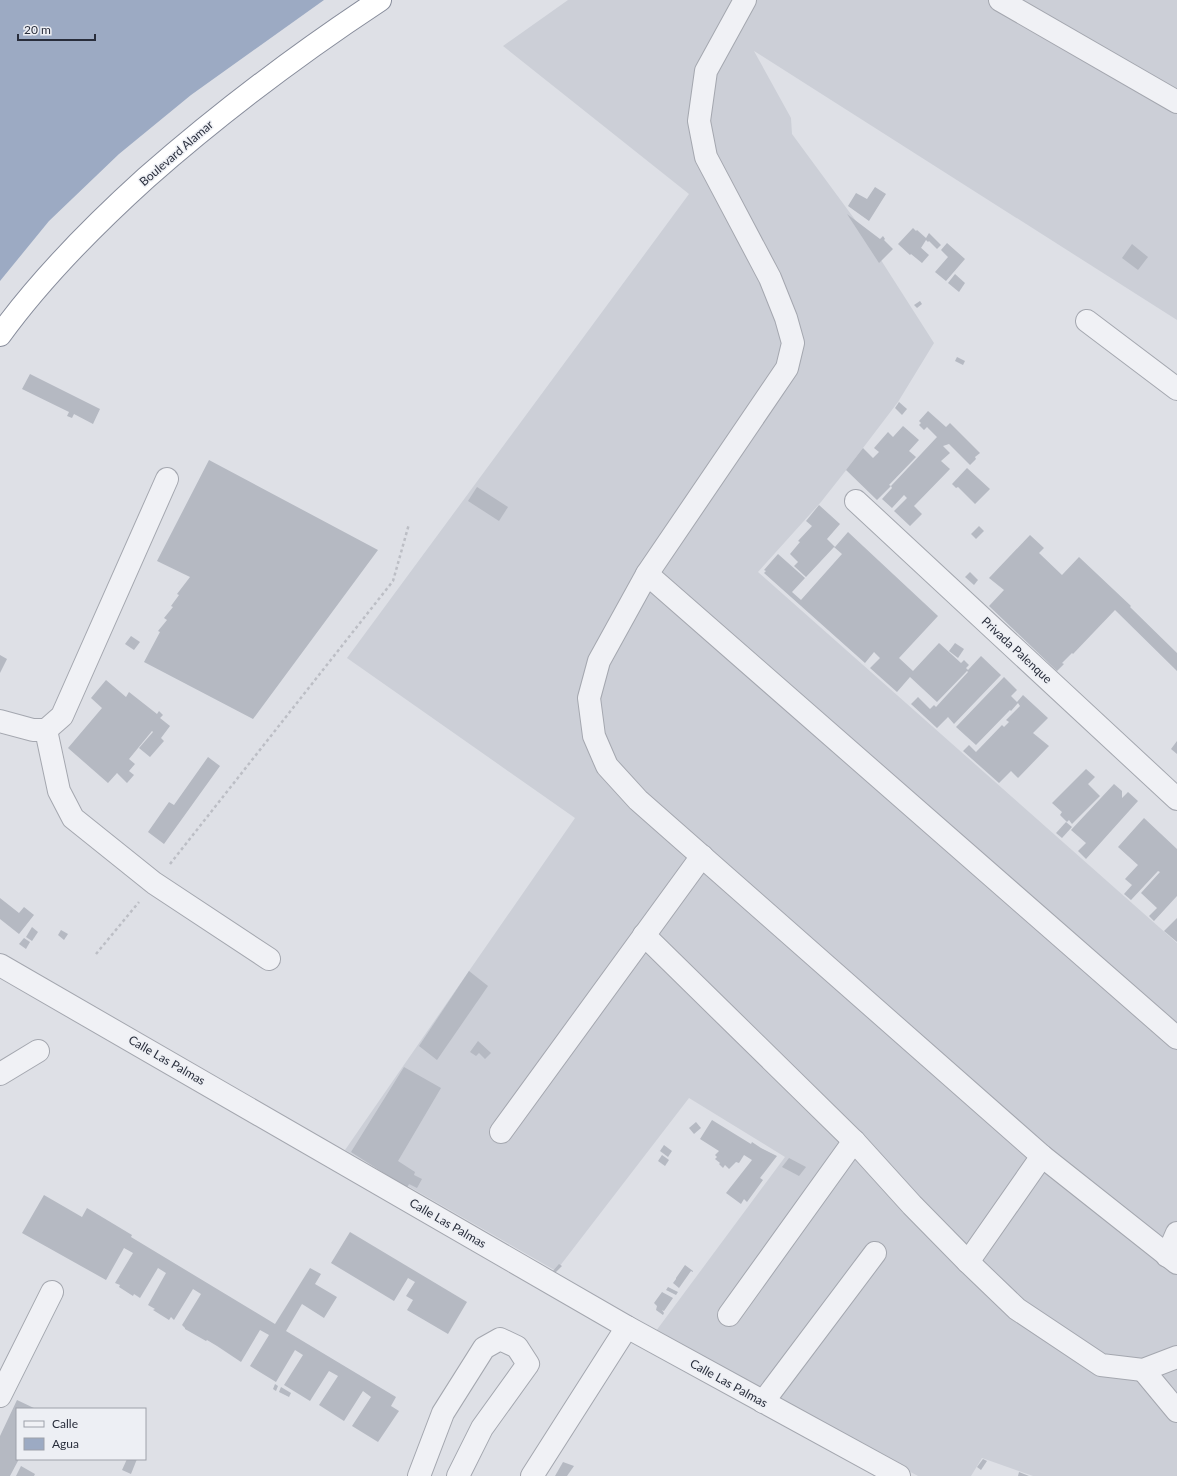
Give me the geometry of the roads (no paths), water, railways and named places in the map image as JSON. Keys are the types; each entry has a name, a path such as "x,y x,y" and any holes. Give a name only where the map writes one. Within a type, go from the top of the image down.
{"highway":[{"name":"Boulevard Alamar","path":"0,335 56,266 102,218 189,140 269,76 380,0"}],"street":[{"path":"745,0 706,71 699,121 706,157 770,278 786,318 793,343 787,368 647,574 599,662 589,698 594,736 607,766 638,800 1042,1156 1172,1260 1177,1233"},
{"path":"1000,0 1177,102"},
{"path":"1088,321 1177,389"},
{"path":"0,721 33,730 46,730 62,716 167,479"},
{"name":"Privada Palenque","path":"856,501 1177,799"},
{"path":"647,574 1177,1038"},
{"path":"46,730 59,791 73,818 154,884 269,959"},
{"path":"501,1132 702,856"},
{"path":"644,935 854,1141 912,1205 1017,1309 1101,1365 1143,1370 1177,1357"},
{"name":"Calle Las Palmas","path":"0,964 627,1327 899,1476"},
{"path":"0,1074 38,1051"},
{"path":"729,1315 854,1141"},
{"path":"968,1262 1042,1156"},
{"path":"763,1402 875,1253"},
{"path":"0,1396 52,1292"},
{"path":"532,1476 627,1327"},
{"path":"419,1476 443,1413 484,1348 500,1339 517,1347 528,1364 482,1428 458,1476"},
{"path":"1143,1370 1177,1411"}],"water":[{"path":"0,0 324,0 191,95 119,154 49,221 0,281"}]}
